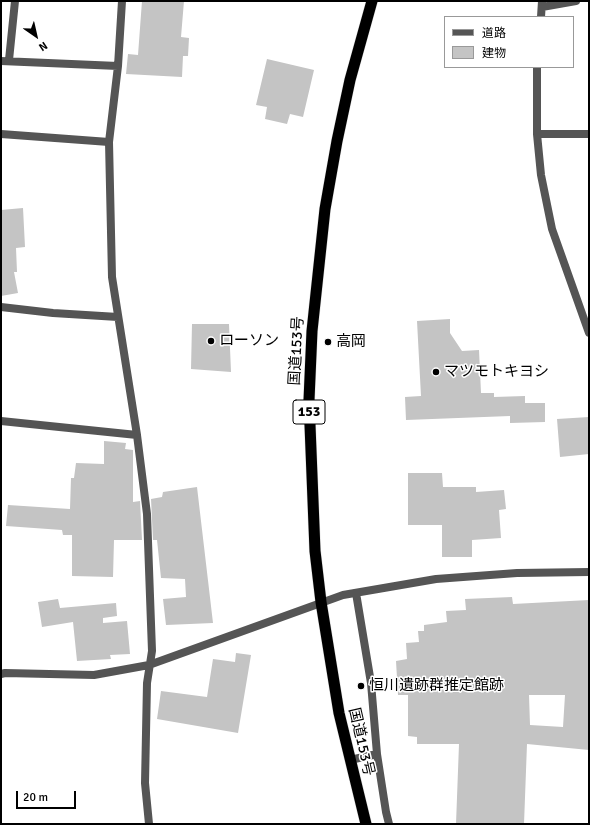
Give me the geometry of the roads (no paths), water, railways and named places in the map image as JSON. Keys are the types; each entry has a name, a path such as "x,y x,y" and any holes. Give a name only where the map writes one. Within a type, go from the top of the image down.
{"highway":[{"name":"国道153号","path":"366,824 350,760 331,669 321,602 315,551 309,400 312,331 325,209 350,80 372,1"}],"street":[{"path":"15,1 5,61 118,66"},
{"path":"122,1 118,66 109,142 112,277 137,435 147,514 152,650 147,683 145,783 149,824"},
{"path":"541,16 542,4 576,1"},
{"path":"537,68 537,134 541,175 552,229 589,333"},
{"path":"1,134 109,142"},
{"path":"537,134 589,134"},
{"path":"1,307 53,313 118,317"},
{"path":"1,421 137,435"},
{"path":"1,674 94,674 149,665 321,602 356,593 436,579 517,573 589,572"},
{"path":"356,593 371,683 377,754 389,824"},
{"path":"350,760 377,754"}],"place":[{"name":"ローソン","path":"211,341"},
{"name":"高岡","path":"328,342"},
{"name":"マツモトキヨシ","path":"436,372"},
{"name":"恒川遺跡群推定館跡","path":"361,686"}]}
